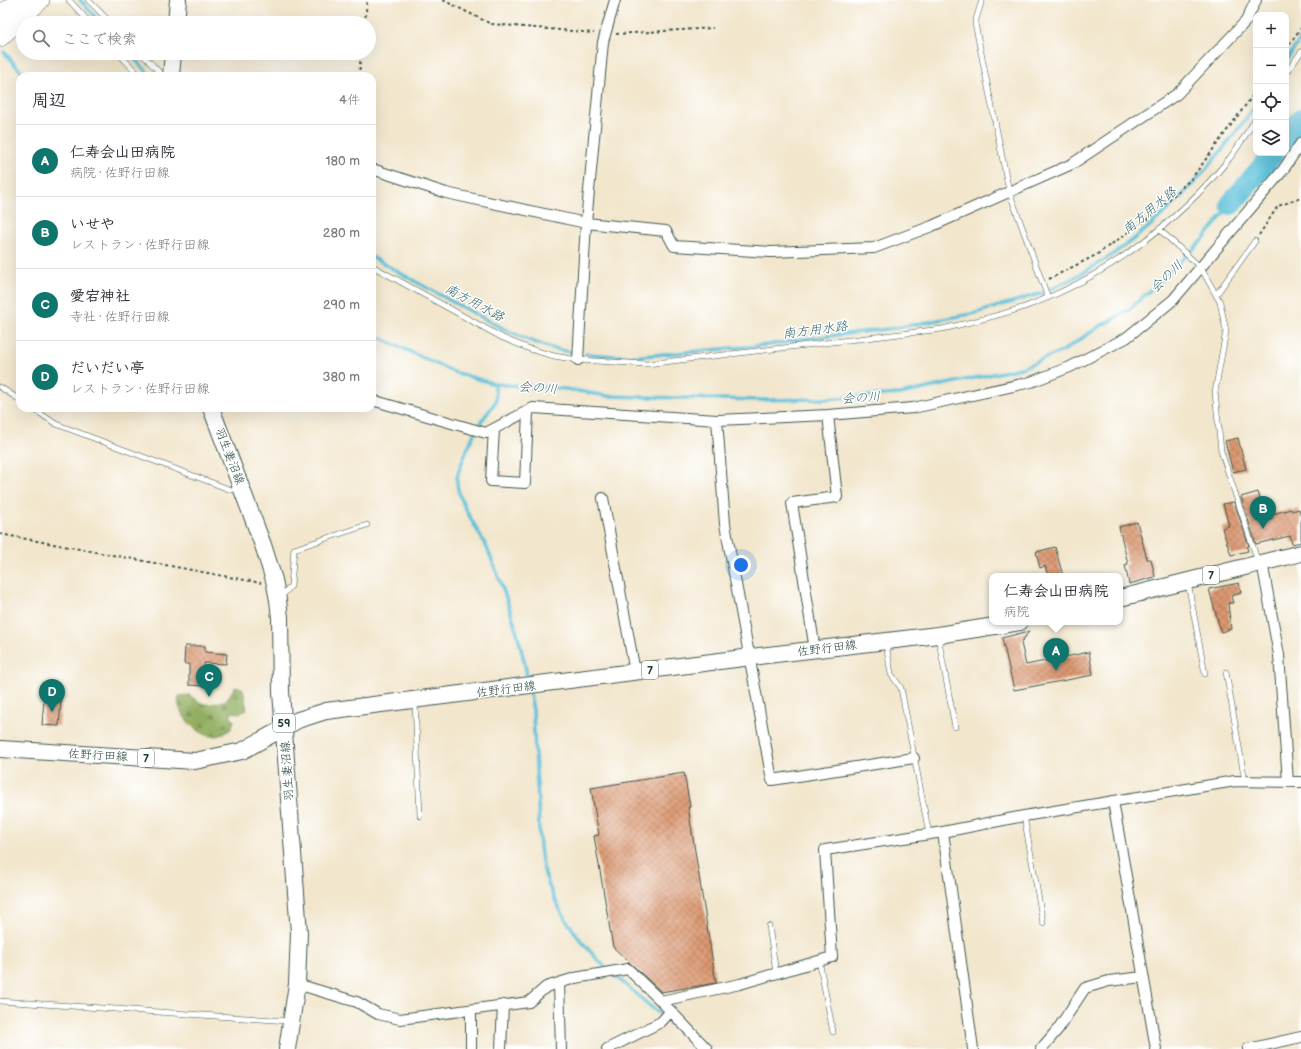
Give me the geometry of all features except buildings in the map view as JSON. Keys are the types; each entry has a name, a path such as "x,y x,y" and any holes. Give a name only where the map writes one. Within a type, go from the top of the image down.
{"highway":[{"path":"0,16 20,0"},
{"path":"23,16 40,0"},
{"path":"0,37 16,22"}],"main road":[{"path":"177,16 178,0"},
{"path":"171,72 172,60"},
{"name":"羽生妻沼線","path":"213,412 241,486 274,580 278,600 280,618 281,692 298,897 299,933 297,984 287,1049"},
{"name":"7","path":"1123,597 1301,553"},
{"name":"佐野行田線","path":"0,749 195,761 242,751 310,715 326,711 751,657 938,635 1001,625"}],"street":[{"path":"578,360 586,223 605,34 615,0"},
{"path":"376,170 446,193 586,223 666,231 674,246 771,252 874,248 932,226 1072,164 1177,94 1246,21 1256,0"},
{"path":"376,401 486,433 533,408 717,420 828,415 913,408 1031,382 1070,367 1126,338 1174,300 1283,170 1301,143"},
{"path":"494,429 491,481 525,483 528,411"},
{"path":"815,650 792,503 837,497 828,415"},
{"path":"717,420 725,524 751,657 772,780 914,758"},
{"path":"603,498 635,672"},
{"path":"1260,563 1279,655 1288,782"},
{"path":"661,1001 740,984 832,957 825,850 943,832 1024,816 1235,781 1301,782"},
{"path":"1112,801 1156,1049"},
{"path":"943,832 973,1049"},
{"path":"297,984 357,1002 378,1014 400,1019 529,1002 546,987 575,978 628,969 707,1049"},
{"path":"1041,1049 1058,1029 1085,988 1109,981 1143,977"},
{"path":"559,983 561,1049"},
{"path":"501,1049 503,1006"},
{"path":"471,1010 471,1049"},
{"path":"607,1049 661,1022 671,1011"},
{"path":"1248,1049 1301,1038"}],"lane":[{"path":"69,0 84,16"},
{"path":"88,0 104,16"},
{"path":"982,0 975,23 1009,192 1048,298"},
{"path":"1289,70 1301,52"},
{"path":"125,60 136,72"},
{"path":"151,60 167,72"},
{"path":"376,268 503,338 536,351 578,360 647,364 942,329 984,319 1048,298 1090,277 1124,256 1159,229 1197,195 1225,163 1255,120"},
{"path":"1159,229 1201,268 1220,302 1226,331 1215,392 1221,451 1260,563"},
{"path":"1216,295 1255,241"},
{"path":"0,387 16,397"},
{"path":"38,412 56,424 218,486 231,490 241,486"},
{"path":"278,600 291,586 294,549 367,526"},
{"path":"1188,581 1205,674"},
{"path":"938,635 955,727"},
{"path":"886,641 891,674 902,688 929,834"},
{"path":"1226,672 1245,781"},
{"path":"415,700 420,816"},
{"path":"1024,816 1043,923"},
{"path":"769,926 776,973"},
{"path":"819,960 833,1032"},
{"path":"0,1001 292,1022"}],"path":[{"path":"366,16 367,0"},
{"path":"443,0 491,24 605,34 713,28"},
{"path":"1287,48 1301,28"},
{"path":"359,72 360,60"},
{"path":"1042,282 1096,255 1150,217 1192,178 1253,95"},
{"path":"1255,241 1278,206 1301,198"},
{"path":"0,534 259,583 274,580"}],"green space":[{"path":"239,687 243,689 247,710 240,713 234,712 230,716 234,721 231,729 216,736 205,734 193,727 180,709 178,702 179,696 189,695 203,704 211,704 227,700 234,688"}],"waterway":[{"name":"南方用水路","path":"80,0 95,16"},
{"name":"南方用水路","path":"1289,56 1301,38"},
{"name":"会の川","path":"4,52 22,72"},
{"name":"南方用水路","path":"136,60 147,72"},
{"name":"南方用水路","path":"1051,289 1084,273 1141,234 1190,187 1235,134 1253,109"},
{"name":"会の川","path":"1289,134 1301,120"},
{"name":"会の川","path":"1231,204 1271,156"},
{"name":"会の川","path":"376,336 454,372 495,384 566,389 607,396 760,400 822,399 900,394 1021,368 1063,351 1097,328 1130,309 1203,240 1231,204"},
{"name":"南方用水路","path":"376,259 452,302 512,333 548,347 572,352"},
{"name":"南方用水路","path":"586,354 631,357 768,345 895,328 976,313 1042,293"},
{"path":"495,384 496,401 480,423 470,442 458,474 457,486 468,514 487,548 500,580 516,630 528,681"},
{"path":"529,689 533,710 540,846 545,874 562,914 588,949 608,970"},
{"path":"613,974 700,1049"}],"place":[{"name":"いせや","path":"1263,529"},
{"name":"仁寿会山田病院","path":"1056,671"},
{"name":"愛宕神社","path":"209,697"},
{"name":"だいだい亭","path":"52,712"}]}
